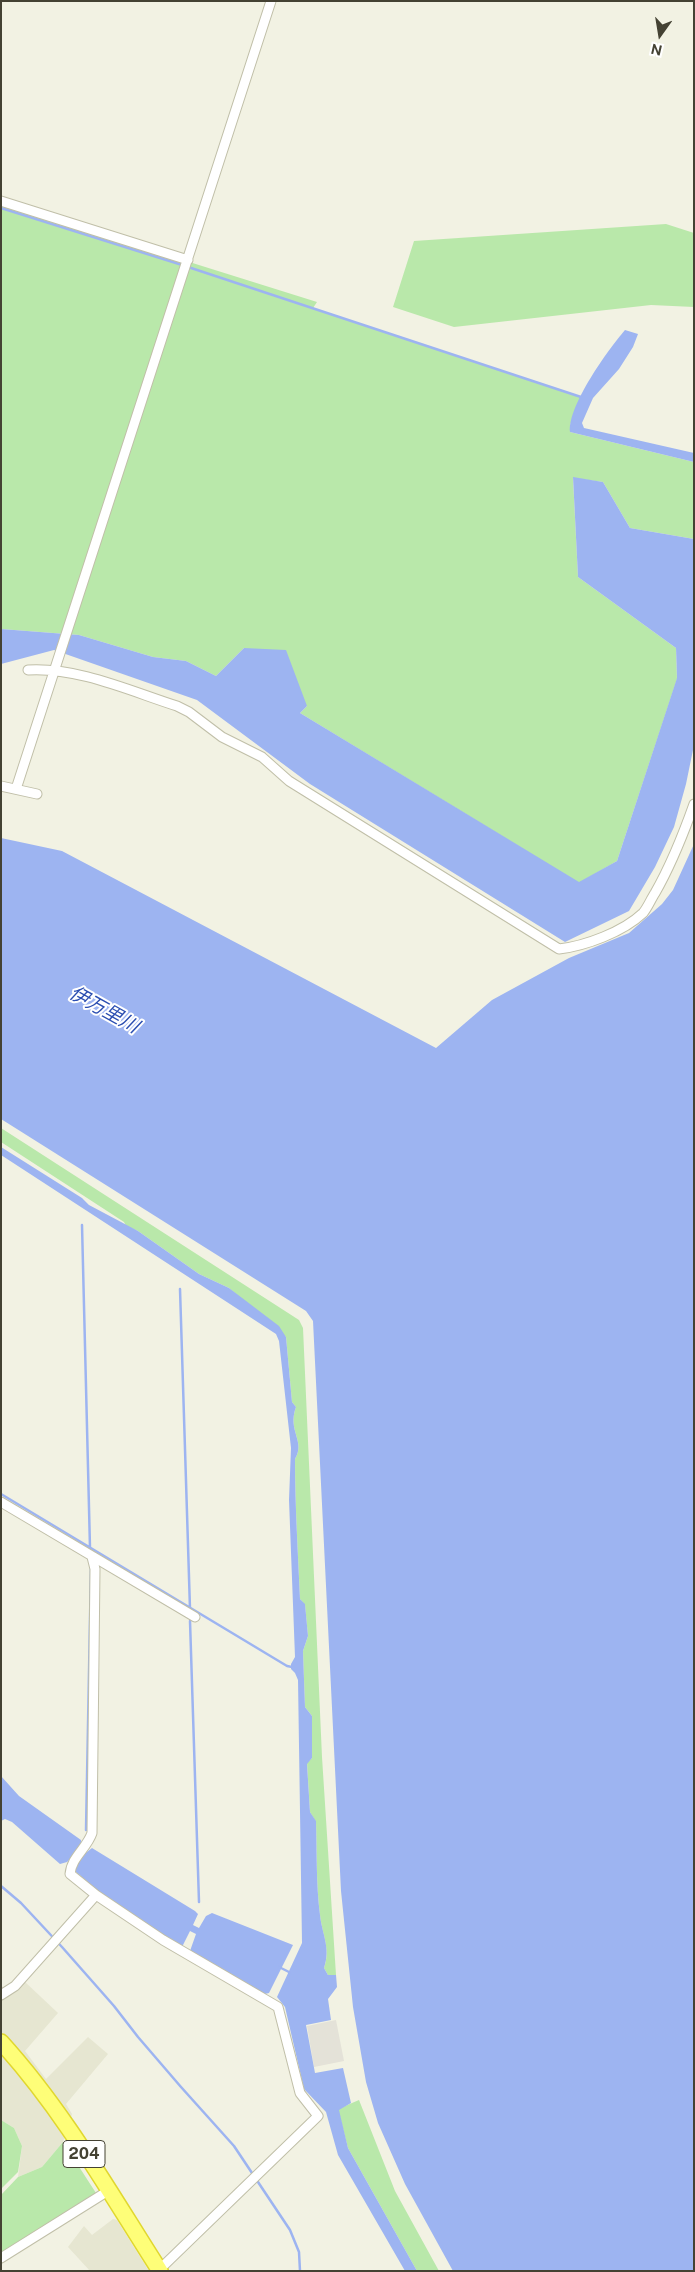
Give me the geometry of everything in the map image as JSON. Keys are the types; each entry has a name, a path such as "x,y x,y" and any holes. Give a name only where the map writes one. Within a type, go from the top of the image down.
{"highway":[{"name":"204","path":"1,2042 28,2074 55,2111 159,2271"}],"street":[{"path":"16,789 270,1"},
{"path":"1,201 188,260"},
{"path":"28,670 57,666 177,706 189,712 222,737 262,757 288,781 559,950 572,948 625,927 644,911 663,879 681,840 694,804"},
{"path":"1,786 37,794"},
{"path":"1,1502 195,1617"},
{"path":"92,1557 95,1569 92,1833 87,1845 70,1867 70,1874 96,1895 162,1940 278,2007 300,2093 318,2116 159,2271"},
{"path":"1,1995 15,1986 96,1895"},
{"path":"1,2258 108,2191"}],"shaded area":[{"path":"24,1981 58,2013 25,2051 46,2079 88,2037 108,2054 66,2104 72,2114 63,2142 42,2167 18,2177 22,2146 14,2128 1,2120 1,1985 4,1988"},
{"path":"336,2020 344,2061 314,2067 307,2026"},
{"path":"113,2219 117,2220 149,2271 90,2271 68,2247 84,2226 92,2235"}],"green space":[{"path":"1,203 317,302 313,308 581,397 570,425 570,432 694,462 694,539 630,528 603,482 573,478 578,577 676,648 677,679 617,861 579,883 300,713 307,706 244,648 216,676 186,661 153,657 79,635 1,629"},
{"path":"666,224 694,233 694,307 651,305 454,327 393,307 414,241"},
{"path":"1,1128 299,1320 303,1328 322,1757 336,1975 328,1975 324,1968 327,1954 321,1922 317,1880 316,1822 310,1812 307,1763 312,1758 312,1716 305,1707 303,1651 308,1636 305,1605 300,1599 296,1512 295,1459 299,1447 294,1423 296,1407 292,1402 286,1337 229,1288 199,1274 138,1231 126,1226 124,1222 1,1142"},
{"path":"359,2100 395,2191 439,2271 417,2271 348,2148 338,2109"},
{"path":"1,2120 14,2128 22,2146 18,2172 1,2189"},
{"path":"63,2142 96,2193 1,2253 1,2195 18,2177 42,2167"}],"water":[{"path":"625,330 638,334 633,347 619,369 593,398 582,423 584,428 694,453 694,462 570,432 575,407 590,378"},
{"path":"573,477 603,482 630,528 694,539 694,745 674,827 655,867 629,911 565,942 310,784 197,700 54,650 1,664 1,629 79,635 153,657 186,661 216,676 244,648 286,650 307,706 300,713 579,882 617,861 677,678 676,648 578,577"},
{"name":"伊万里川","path":"1,838 62,851 436,1048 492,1000 569,958 629,933 662,904 673,890 694,844 694,2271 453,2271 405,2184 378,2123 366,2082 353,2007 341,1891 313,1321 306,1311 1,1119"},
{"path":"1,1147 82,1198 89,1205 138,1231 199,1274 229,1288 279,1326 286,1337 292,1402 296,1407 294,1423 299,1447 295,1459 296,1512 300,1599 305,1604 308,1636 303,1651 305,1707 312,1716 312,1758 307,1764 310,1812 316,1821 317,1880 321,1922 327,1954 324,1968 328,1975 336,1975 337,1987 328,1999 331,2020 306,2025 315,2073 343,2068 351,2103 339,2110 348,2148 417,2271 405,2271 338,2155 326,2112 304,2089 285,2007 277,1997 302,1943 298,1680 291,1669 291,1664 295,1657 289,1500 291,1448 279,1341 276,1334 1,1155"},
{"path":"1,1776 19,1796 81,1840 83,1855 92,1848 195,1911 198,1914 193,1925 199,1928 206,1916 212,1913 293,1945 269,1993 265,1994 190,1951 196,1934 190,1931 182,1947 103,1895 76,1872 74,1855 67,1862 60,1864 12,1822 5,1819 1,1821"}],"waterway":[{"path":"1,208 179,264 581,397"},
{"path":"82,1225 90,1548"},
{"path":"180,1289 190,1609"},
{"path":"1,1494 287,1666 292,1667"},
{"path":"86,1830 91,1567"},
{"path":"190,1621 199,1902"},
{"path":"1,1886 21,1903 62,1947 181,2087 234,2146 290,2230 299,2252 300,2271"},
{"path":"279,1967 289,1972 290,1975"}]}
